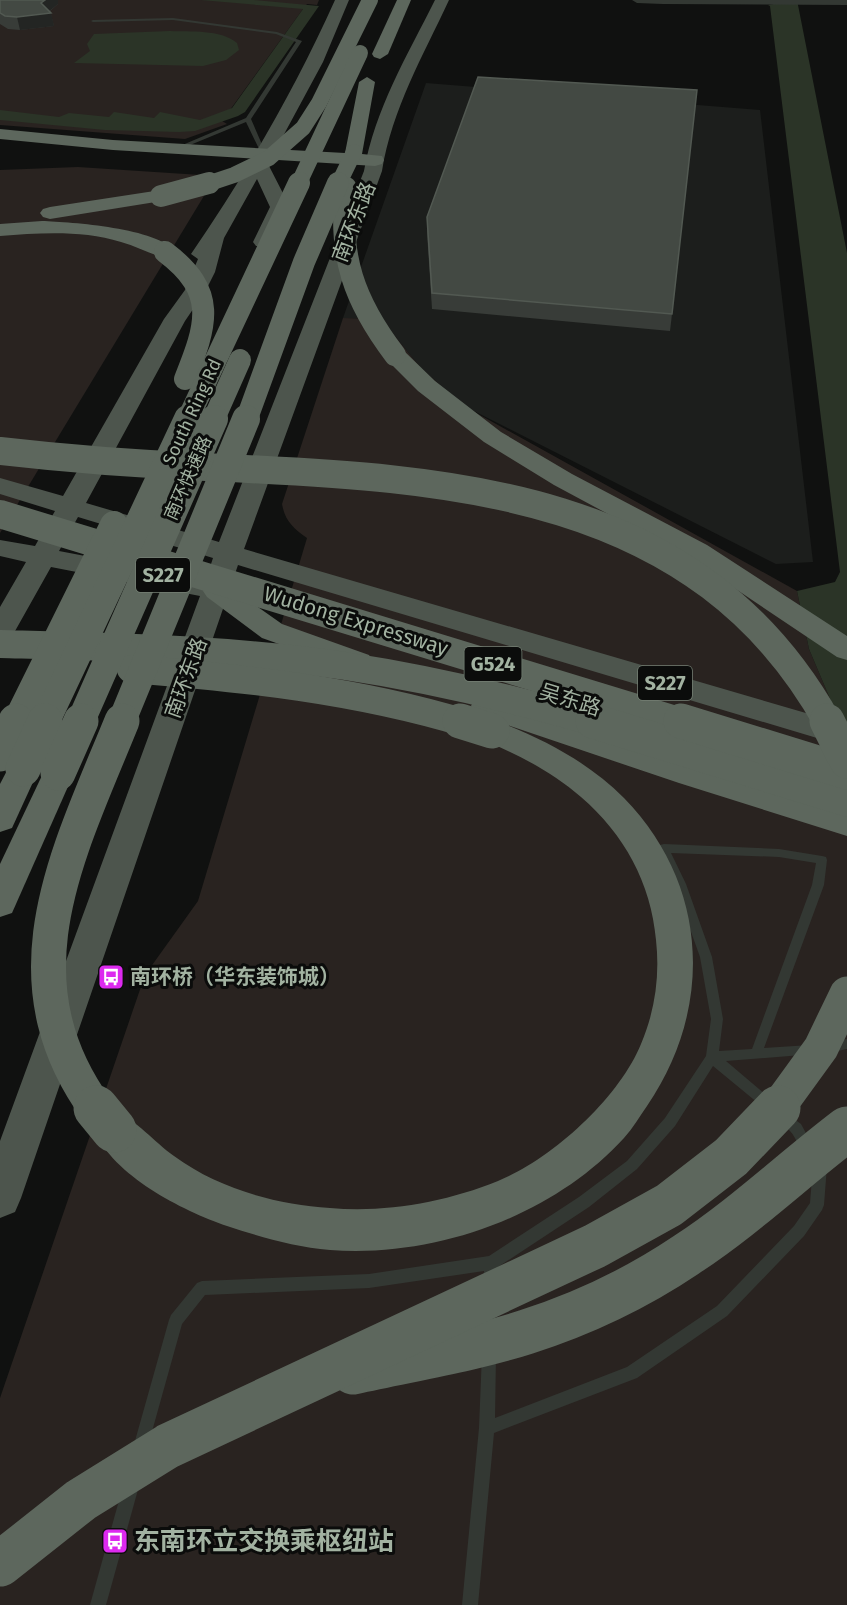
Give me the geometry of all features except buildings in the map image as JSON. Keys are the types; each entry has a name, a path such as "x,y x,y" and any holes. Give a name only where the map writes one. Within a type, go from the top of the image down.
{"highway":[{"path":"0,219 140,200 232,175 266,159 291,142 302,130 370,0"},
{"path":"370,53 382,0"},
{"path":"370,53 404,0"},
{"name":"南环快速路","path":"0,903 350,112 367,82 370,53"},
{"name":"South Ring Rd","path":"0,819 370,53"},
{"path":"367,82 367,161 341,216 343,247 358,298 380,336 430,390 482,431 534,465 677,540 729,571 847,650"},
{"path":"0,134 176,149 262,160"},
{"path":"11,153 367,161"},
{"path":"0,668 129,669 139,670 149,671 181,673 351,695 426,711 492,730 528,745 568,769 604,798 640,841 665,891 674,928 676,985 668,1024 652,1064 630,1101 599,1136 562,1167 541,1181 495,1204 444,1220 391,1229 364,1231 310,1228 258,1217 226,1206 188,1188 147,1161 114,1130 87,1098 68,1064 55,1028 48,991 48,955 53,920 70,858 98,780 140,677 145,666 149,655 163,623 265,372 298,278 367,161"},
{"path":"33,207 140,200"},
{"path":"0,230 45,227 80,228 112,233 147,243 182,263 192,274 203,296 204,315 199,345 175,400 0,754"},
{"path":"0,433 98,445 230,453 377,458 432,464 541,485 635,518"},
{"path":"0,451 98,462 406,477 484,489 564,510 616,531 666,557 733,605 773,643 823,710 844,780"},
{"name":"G524","path":"0,495 138,539"},
{"name":"G524","path":"0,513 138,539"},
{"name":"Wudong Expressway","path":"138,539 841,739"},
{"name":"Wudong Expressway","path":"138,539 844,780"},
{"path":"217,591 272,631 302,644 690,775 847,823"},
{"path":"0,644 240,654 392,673 468,689 844,780"},
{"path":"0,1564 35,1534 127,1470 168,1446 296,1384 595,1246 669,1205 731,1157 782,1104 822,1048 847,994"},
{"path":"296,1384 488,1343 529,1331 620,1293 662,1270 716,1234 847,1129"}],"main road":[{"path":"0,633 175,319 188,303 206,271 214,238 247,179 262,160 315,62 342,0"},
{"path":"315,62 334,40 356,0"},
{"path":"406,72 430,0"},
{"path":"406,72 442,0"},
{"name":"南环东路","path":"0,1198 217,591 228,554 367,161 377,148 406,72"},
{"path":"109,559 138,539 280,207 262,160"},
{"name":"S227","path":"0,486 71,507"},
{"name":"吴东路","path":"71,507 138,539 228,554 841,739"},
{"name":"S227","path":"0,526 47,549"},
{"path":"0,548 47,549 217,591"},
{"name":"吴东路","path":"47,549 109,559 844,780"}],"street":[{"path":"637,0 703,3 748,0 847,2"}],"lane":[{"path":"93,21 173,18 277,33 299,41 248,119 176,149"},
{"path":"248,119 262,160"},
{"path":"98,1605 176,1320 202,1288 369,1281 491,1263 584,1202 632,1165 670,1122 712,1057 717,1019 706,957 680,884 664,848 779,854 822,860 818,885 756,1054"},
{"path":"712,1057 841,1046"},
{"path":"487,1428 632,1373 722,1311 799,1231 817,1205 821,1168 796,1128 712,1057"},
{"path":"470,1605 487,1428 491,1263"}],"shaded area":[{"path":"0,0 319,0 317,5 307,4 303,9 222,121 227,124 185,139 0,125"},
{"path":"201,0 254,0 319,6 245,112 195,131 179,132 105,130 0,120 0,110 59,117 69,113 109,117 114,112 154,118 160,112 200,120 232,108 303,9"},
{"path":"797,0 847,253 847,823 831,701 809,649 797,591 835,582 840,572 770,6 768,5"},
{"path":"170,31 222,35 237,43 239,50 226,60 203,66 74,63 90,51 87,44 94,34"},
{"path":"426,83 760,110 813,562 776,564 462,405 420,367 381,319 343,318"},
{"path":"78,167 216,176 0,533 0,170"},
{"path":"343,318 381,319 420,367 462,405 797,591 809,649 831,701 847,823 847,1605 0,1605 0,1398 145,975 198,901 307,538 290,524 282,504"}],"place":[{"name":"南环桥（华东装饰城）","path":"111,977"},
{"name":"东南环立交换乘枢纽站","path":"115,1541"}]}
